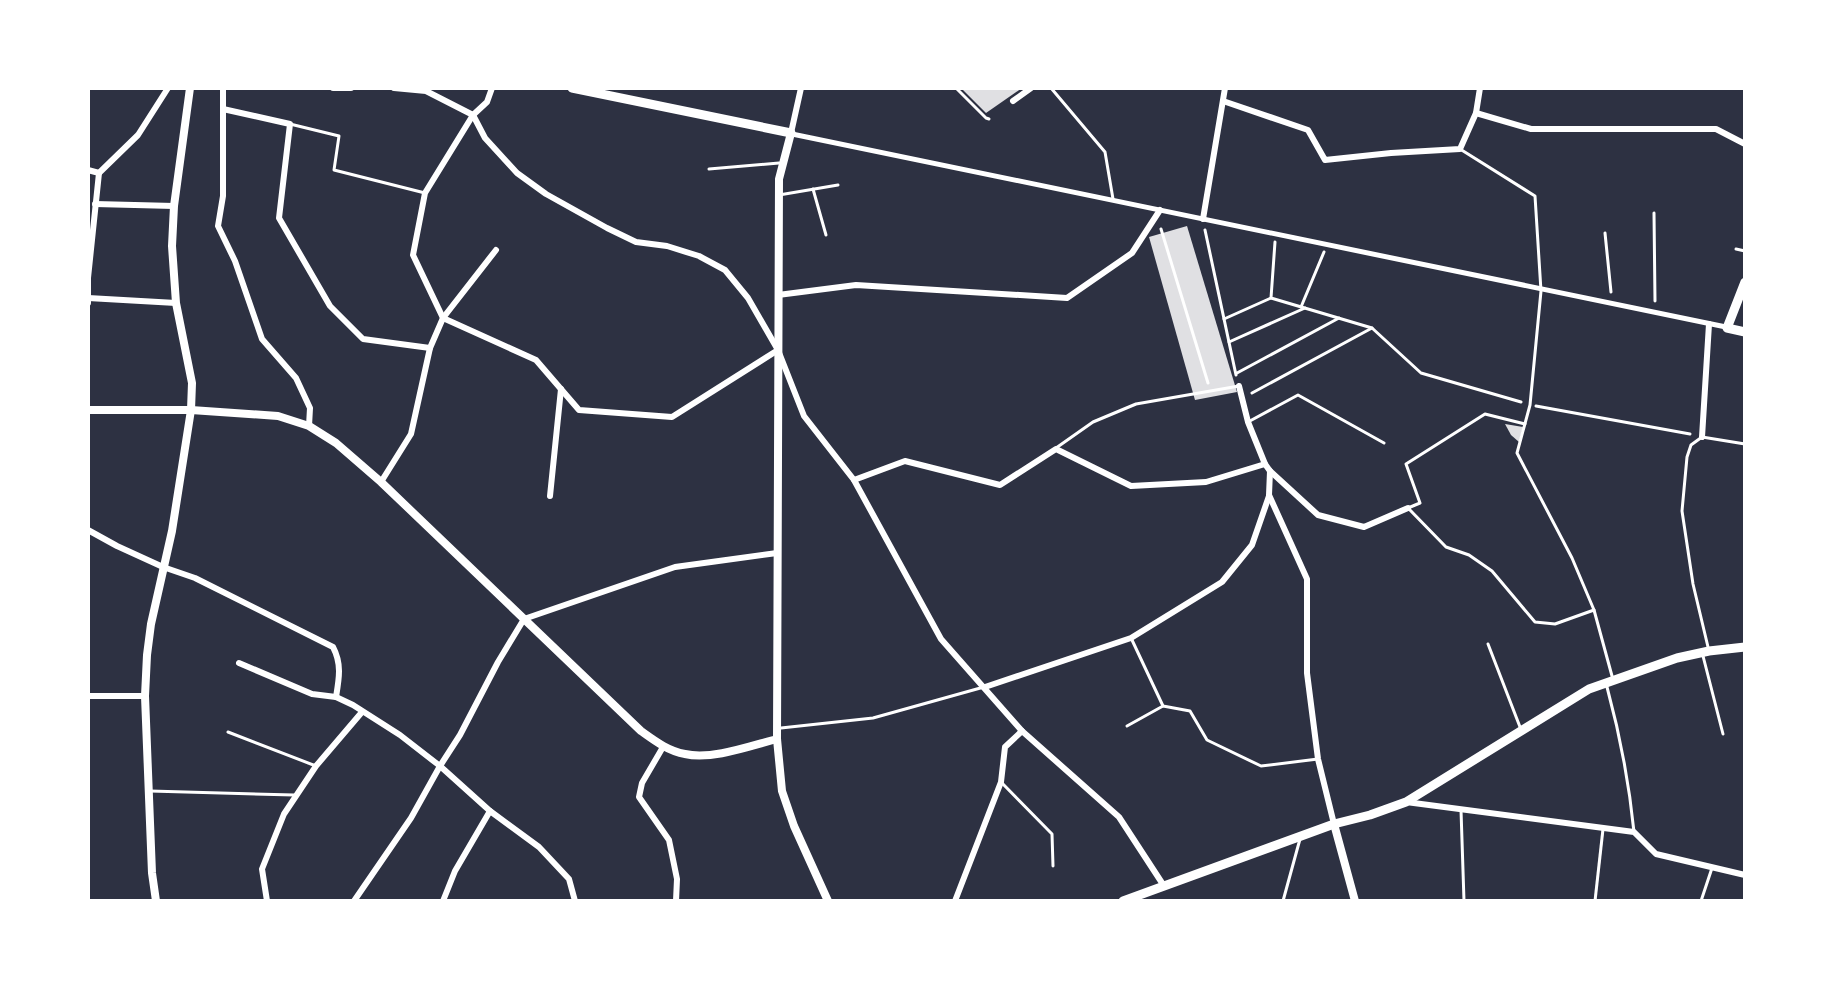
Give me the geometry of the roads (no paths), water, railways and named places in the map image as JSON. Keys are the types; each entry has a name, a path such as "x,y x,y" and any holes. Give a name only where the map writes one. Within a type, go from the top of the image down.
{"main road":[{"path":"572,88 791,133"},
{"path":"1745,282 1727,328 1745,332"},
{"path":"1126,901 1334,824 1406,802 1589,689 1677,658 1745,647"}],"street":[{"path":"168,88 138,135 99,173 88,301 176,303"},
{"path":"156,901 152,873 145,696 149,640 172,531 191,410 192,383 176,303 172,246 174,206 190,88"},
{"path":"223,88 223,196 218,226 235,261 262,339 296,378 310,408 309,426"},
{"path":"333,88 351,88"},
{"path":"394,88 426,91 473,115 485,138 517,173 546,194 607,228 636,242 667,246 699,256 725,270 748,298 778,350 804,416 854,480 941,639 1022,731 1119,817 1164,886"},
{"path":"492,88 487,102 473,115 425,193 413,255 443,318 536,360 579,410 672,417 778,350"},
{"path":"1013,101 1031,88"},
{"path":"1203,219 1225,88"},
{"path":"1223,101 1308,130 1325,160 1460,149 1476,113 1480,88"},
{"path":"799,89 779,179 777,739 782,791 794,826 828,901"},
{"path":"223,109 290,124 279,218 330,306 363,339 430,348"},
{"path":"1476,113 1531,129 1716,129 1745,144"},
{"path":"791,133 1727,328"},
{"path":"88,170 99,173"},
{"path":"95,204 174,206"},
{"path":"778,295 856,285 1067,298 1132,253 1160,210"},
{"path":"381,482 411,434 430,348 443,318 496,250"},
{"path":"1702,437 1709,324"},
{"path":"1239,386 1248,422 1265,464 1318,515 1364,527 1408,508"},
{"path":"550,496 561,389"},
{"path":"88,410 191,410 278,416 309,426 336,443 381,482 641,731 663,747 686,755 712,755 777,739"},
{"path":"854,480 905,461 1000,485 1056,449 1131,486 1206,482 1265,464"},
{"path":"985,687 1131,638 1222,582 1252,545 1269,495 1270,471"},
{"path":"1269,495 1307,579 1307,673 1318,759 1355,901"},
{"path":"88,530 163,567 195,578 333,647 340,673 336,697"},
{"path":"364,901 356,898 411,818 524,619 675,567 777,553"},
{"path":"239,663 312,694 336,697 400,735 490,811 539,847 569,879 575,901"},
{"path":"88,696 145,696"},
{"path":"267,901 262,869 284,814 316,766 362,712"},
{"path":"955,901 1001,782 1005,747 1022,731"},
{"path":"663,747 642,783 639,797 669,840 677,879 676,901"},
{"path":"1406,802 1634,832 1656,854 1745,875"},
{"path":"443,901 455,871 490,811"}],"lane":[{"path":"956,88 989,119"},
{"path":"1051,88 1105,152 1113,199"},
{"path":"290,124 339,136 334,170 425,193"},
{"path":"1460,149 1535,196 1541,289 1530,405 1517,453 1572,558 1594,610 1629,781 1634,832"},
{"path":"709,169 783,162"},
{"path":"779,196 838,185"},
{"path":"813,189 826,235"},
{"path":"1736,249 1745,251"},
{"path":"1056,449 1093,422 1136,404 1239,386"},
{"path":"1248,422 1298,395 1384,443"},
{"path":"1525,424 1485,414 1406,464 1420,503 1408,508 1446,547 1469,555 1492,571 1535,622 1555,624 1594,610"},
{"path":"1723,734 1705,652 1682,511 1691,445 1702,437 1745,444"},
{"path":"1131,638 1163,706"},
{"path":"1488,644 1522,730"},
{"path":"777,729 873,718 985,687"},
{"path":"1127,726 1163,706 1190,711 1207,740 1261,766 1318,759"},
{"path":"228,732 316,766"},
{"path":"1001,782 1052,834 1053,866"},
{"path":"150,791 298,795"},
{"path":"1461,810 1464,901"},
{"path":"1595,901 1603,829"},
{"path":"1283,901 1301,836"},
{"path":"1701,901 1712,868"}]}
